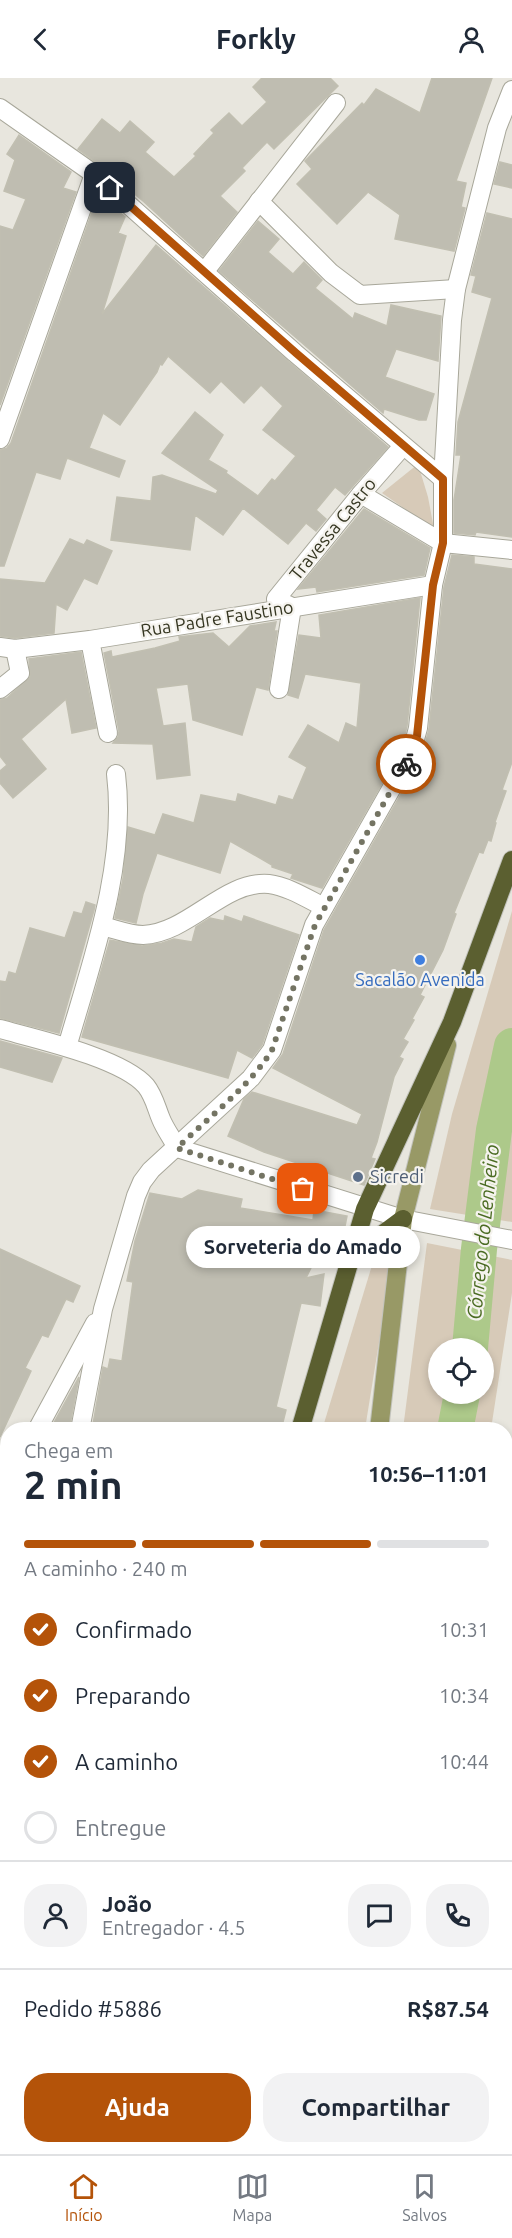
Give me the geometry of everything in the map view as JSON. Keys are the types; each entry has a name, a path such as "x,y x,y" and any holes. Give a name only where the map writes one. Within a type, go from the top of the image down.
{"highway":[{"path":"302,1422 365,1209 452,1022 512,860"},
{"path":"352,1257 406,1220"}],"main road":[{"path":"380,1422 406,1220 452,1022"}],"street":[{"path":"82,1422 103,1309 140,1186 151,1170 251,1078 267,1059 307,944 324,907 411,754 418,728 433,585 443,543 443,479 452,320 456,289 497,128 512,90"},
{"path":"205,271 336,103"},
{"path":"0,108 94,174 443,479"},
{"path":"0,439 94,174"},
{"path":"259,201 331,273 360,295 456,289"},
{"name":"Travessa Castro","path":"292,607 276,598 403,446"},
{"path":"361,494 443,543 512,550"},
{"name":"Rua Padre Faustino","path":"7,648 90,640 433,585"},
{"path":"279,689 292,607"},
{"path":"90,640 108,733"},
{"path":"0,689 20,673 7,648"},
{"path":"67,1047 102,926 116,846 118,795 116,774"},
{"path":"102,926 138,935 160,932 177,925 243,887 263,884 278,886 324,907"},
{"path":"0,1029 67,1047 134,1076 144,1084 154,1098 161,1119 177,1148 365,1209 406,1220 506,1239"},
{"path":"41,1422 103,1309"}],"shaded area":[{"path":"418,464 428,497 434,529 382,493"},
{"path":"512,911 512,1222 430,1209 452,1114"},
{"path":"427,1243 512,1260 512,1293 492,1422 404,1422"},
{"path":"383,1261 391,1268 366,1422 324,1422 373,1262"}],"building":[{"path":"262,78 330,78 338,86 274,149 267,142 242,168 245,171 220,196 237,212 203,256 143,201 78,149 102,119 120,133 130,121 154,142 145,152 174,177 196,156 194,154 214,133 211,130 229,113 242,126 267,102 253,87"},
{"path":"432,78 492,78 456,181 466,183 461,207 465,208 454,251 395,239 400,215 368,192 337,224 297,184 312,169 305,161 362,103 364,105 376,89 420,113"},
{"path":"19,135 71,172 63,188 76,192 0,405 0,226 13,230 26,199 4,191 15,160 7,154"},
{"path":"500,162 512,165 512,188 494,184"},
{"path":"96,201 116,209 125,217 118,233 126,236 102,314 156,245 388,447 345,495 335,487 316,510 326,519 316,531 306,523 288,544 243,508 223,535 195,515 190,550 111,540 117,497 151,501 153,477 162,475 216,494 218,490 162,453 195,412 223,435 208,460 227,471 226,473 258,496 272,479 275,481 296,456 263,430 283,406 261,385 244,403 221,381 210,393 168,356 162,365 160,364 157,372 120,425 103,413 89,448 125,461 119,477 67,458 60,479 36,472 4,566 0,566 0,450 7,448 11,443"},
{"path":"487,213 512,219 512,537 476,532 475,535 454,533 454,500 461,455 456,455 458,422 492,298 472,292 476,276 471,275"},
{"path":"258,221 279,239 268,252 293,274 304,262 322,280 315,288 353,319 355,313 387,326 391,305 441,316 438,361 396,349 385,377 434,394 426,420 384,409 383,413 219,271"},
{"path":"364,509 430,548 424,575 317,592 316,587 298,589"},
{"path":"70,539 84,545 87,540 112,551 97,584 84,578 67,610 56,604 54,633 15,638 0,636 0,579 45,583"},
{"path":"452,555 474,557 474,564 512,569 512,762 502,790 506,791 491,841 488,840 483,853 479,852 454,913 456,914 443,950 420,995 424,997 403,1039 408,1042 399,1057 403,1059 394,1077 371,1158 375,1159 364,1185 264,1152 228,1136 244,1099 252,1092 357,1125 362,1114 273,1068 283,1054 324,930 422,757 429,729 444,587"},
{"path":"420,598 407,726 401,750 322,888 291,878 293,874 272,867 230,841 220,873 157,853 136,923 115,918 123,879 128,827 155,835 163,814 194,823 201,795 236,802 238,794 276,805 279,796 293,800 307,767 289,757 308,725 339,743 346,723 357,728 361,683 305,674 298,698 288,695 299,635 321,638 319,615"},
{"path":"276,622 274,631 277,631 268,690 256,687 242,735 193,720 188,684 156,688 163,726 185,723 190,775 157,779 153,744 113,743 119,731 104,653 111,651 112,657 180,641 179,637 213,633 229,647 250,626"},
{"path":"81,652 96,728 72,733 66,699 21,739 46,769 13,798 0,783 0,771 7,765 0,756 0,700 7,698 30,677 29,659"},
{"path":"86,902 95,905 94,910 59,1033 0,1018 0,981 6,982 9,972 16,974 30,928 65,938 74,912 82,914"},
{"path":"225,916 242,922 244,916 299,935 262,1045 252,1058 237,1050 228,1078 82,1037 110,940 142,946 174,939 192,942 196,927 210,918 224,921"},
{"path":"0,1041 62,1058 52,1082 0,1067"},
{"path":"198,1190 242,1199 240,1208 313,1220 314,1210 347,1216 343,1236 328,1233 306,1278 324,1274 320,1306 301,1303 276,1407 286,1410 283,1422 93,1422 103,1367 108,1369 110,1359 122,1361 133,1282 127,1281 135,1241 150,1193 182,1199"},
{"path":"0,1249 80,1286 73,1302 66,1299 48,1337 42,1335 25,1368 31,1371 7,1422 0,1422"},
{"path":"79,1377 71,1422 54,1422"}],"waterway":[{"name":"Córrego do Lenheiro","path":"471,1338 494,1130 512,1046"},
{"name":"Córrego do Lenheiro","path":"457,1422 460,1404"}],"way so far":[{"path":"303,1189 177,1148 251,1078 267,1059 318,917 406,764"}],"place":[{"name":"Sacalão Avenida","path":"420,960"},
{"name":"Sicredi","path":"358,1177"},
{"name":"Sorveteria do Amado","path":"303,1189"}],"route":[{"path":"110,188 296,353 443,479 443,543 433,585 417,736 406,764"}]}
